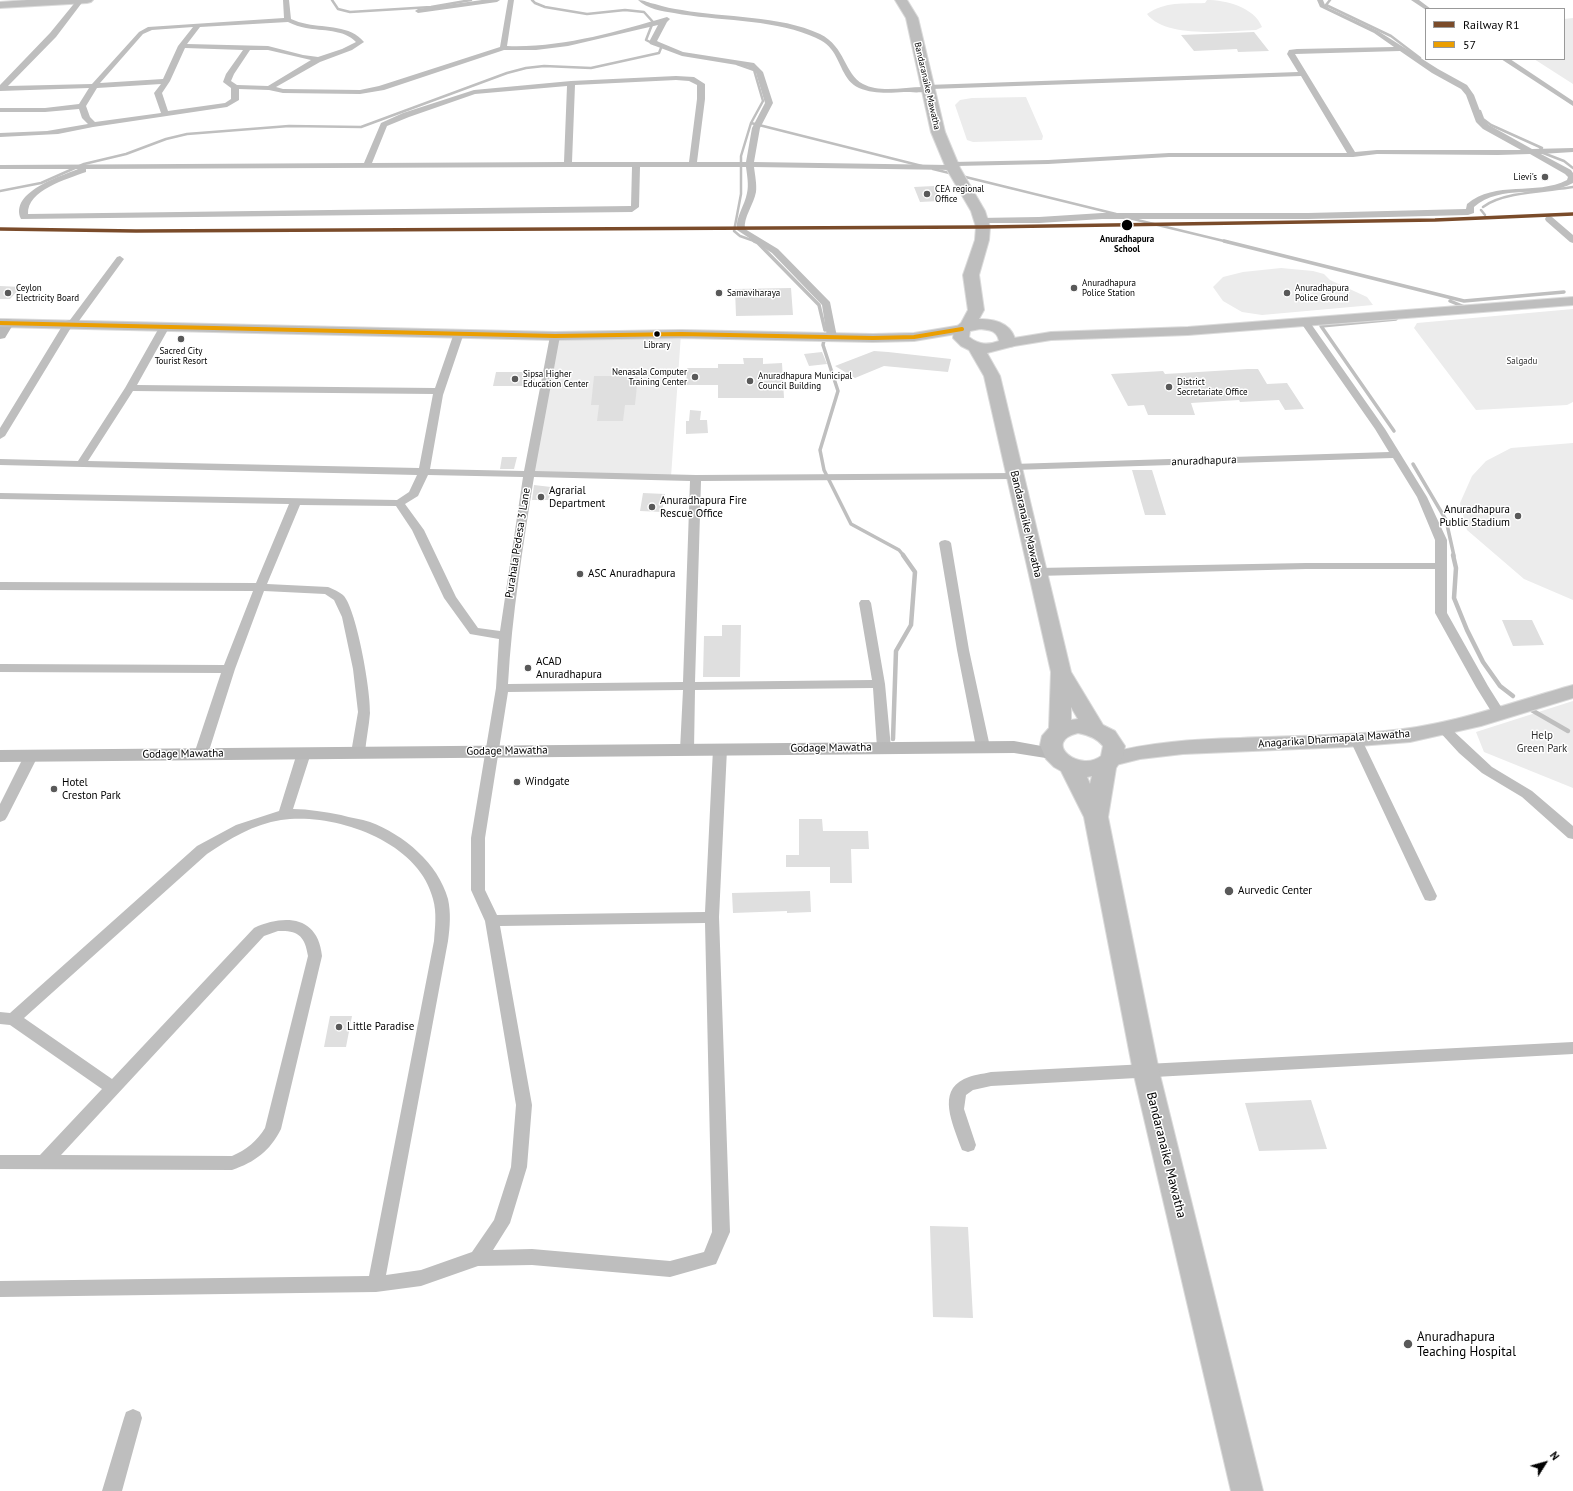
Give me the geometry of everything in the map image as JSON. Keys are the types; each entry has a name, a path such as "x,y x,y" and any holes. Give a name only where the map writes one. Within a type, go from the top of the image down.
{"highway":[{"path":"0,5 39,1 87,0"},
{"name":"Bandaranaike Mawatha","path":"901,0 914,12 927,88 938,132 952,166 981,220 983,235 971,276 976,310"},
{"path":"965,328 976,310 1001,336"},
{"path":"965,328 980,324 1001,336"},
{"name":"Bandaranaike Mawatha","path":"965,328 961,338 972,347 992,376 1061,672 1059,747 1096,817 1146,1071 1247,1491"},
{"path":"972,347 989,348 1001,336"},
{"name":"Bandaranaike Mawatha","path":"992,376 1001,336"},
{"name":"Bandaranaike Mawatha","path":"1061,672 1100,732 1114,747 1096,817"},
{"path":"1100,732 1078,726 1059,747 1088,770 1109,762"}],"main road":[{"path":"1001,336 1051,336 1188,331 1573,301"},
{"path":"2,327 71,323 555,336 681,334 914,337 972,347"},
{"path":"914,337 965,328"},
{"name":"Anagarika Dharmapala Mawatha","path":"1109,762 1127,754 1185,747 1387,738 1443,728 1573,691"},
{"name":"Anagarika Dharmapala Mawatha","path":"1100,732 1140,744 1185,747"}],"street":[{"path":"0,89 53,35 81,0"},
{"path":"286,0 288,20"},
{"path":"418,11 497,0"},
{"path":"504,48 511,0"},
{"path":"641,0 646,5 679,12 778,24 819,37 830,43 854,81 860,86 873,89 1303,74"},
{"path":"981,220 1039,220 1102,216 1308,216 1468,212 1471,211 1470,206 1473,201 1486,196 1513,191 1558,187 1571,181 1572,177 1568,172 1486,127 1479,120 1470,95 1464,87 1435,71 1376,32 1322,6 1320,0"},
{"path":"1414,0 1426,8"},
{"path":"248,47 230,74 227,82 234,88 269,88 283,91 360,92 381,88 504,48 521,49 556,47 592,40 660,22 679,12"},
{"path":"93,125 86,118 82,106 94,86 141,33 150,28 288,20 305,26 336,30 357,37 360,42 353,47 318,59 287,79 269,88"},
{"path":"660,22 653,42 654,43 682,54 750,65 759,72 768,103 756,128 747,164 752,192 740,224 740,230 775,251 828,304 832,337"},
{"path":"166,113 158,93 166,81 182,46 198,25"},
{"path":"182,46 268,48 318,59"},
{"path":"1353,155 1291,54 1292,52 1403,49"},
{"path":"1507,60 1573,104"},
{"path":"367,166 384,125 406,115 474,92 571,83 676,78 691,80 701,84 701,100 693,164"},
{"path":"0,89 94,86 166,81"},
{"path":"568,165 571,83"},
{"path":"0,135 48,134 72,131 93,125 227,104 235,100 234,88"},
{"path":"0,110 45,110 82,106"},
{"path":"0,167 84,168 693,164 952,166 1169,155 1353,155 1377,152 1531,152 1573,150"},
{"path":"84,168 37,190 24,203 24,217 632,209 635,207 636,165"},
{"path":"1549,219 1573,240"},
{"path":"1558,227 1573,226"},
{"path":"0,436 71,323 120,260"},
{"path":"1306,323 1380,429 1422,497 1441,540 1441,613 1482,687 1499,713"},
{"path":"81,464 130,388 165,326"},
{"path":"0,496 399,503 414,494 424,472 439,392 459,333"},
{"name":"Purahala Pedesa 3 Lane","path":"478,1258 502,1223 519,1167 524,1105 492,921 478,890 478,838 502,688 505,636 529,475 555,336"},
{"path":"130,388 439,392"},
{"name":"anuradhapura","path":"0,462 529,475 696,478 843,478 1396,455"},
{"path":"687,750 696,478"},
{"path":"201,754 229,669 260,587 296,501"},
{"path":"399,503 418,530 450,598 474,631 505,636"},
{"path":"945,543 963,650 983,747"},
{"path":"1037,572 1306,566 1440,566"},
{"path":"0,586 260,587 328,591 339,598 348,618 359,669 364,712 358,753"},
{"path":"865,603 879,684 884,748"},
{"path":"0,668 229,669"},
{"path":"502,688 879,684"},
{"path":"1443,728 1464,750 1487,770 1527,794 1573,834"},
{"path":"1356,740 1430,896"},
{"name":"Godage Mawatha","path":"0,756 1014,746 1059,747"},
{"path":"0,1289 376,1284 421,1278 478,1258 532,1256 670,1269 710,1258 721,1232 712,917 720,749"},
{"path":"284,815 304,753"},
{"path":"0,817 31,756"},
{"path":"112,1088 7,1018 202,850 219,838 239,828 284,815 322,816 366,826 389,837 410,853 424,867 436,887 443,913 441,941 376,1284"},
{"path":"492,921 712,917"},
{"path":"0,1162 232,1163 241,1160 261,1148 273,1129 315,956 314,942 309,935 301,929 282,924 266,928 259,932 44,1162"},
{"path":"968,1145 956,1110 958,1092 969,1084 991,1079 1573,1048"},
{"path":"112,1491 133,1418"}],"green space":[{"path":"1207,0 1222,1 1239,6 1253,14 1262,27 1256,30 1198,32 1168,27 1156,22 1147,14 1168,5 1182,3 1205,3"},
{"path":"1573,18 1573,84 1536,60 1565,60 1565,19"},
{"path":"1026,97 1043,136 1042,140 973,142 967,140 955,105 960,100 972,98"},
{"name":"Anuradhapura Police Ground","path":"1281,268 1313,271 1324,274 1330,280 1367,297 1373,305 1262,315 1242,312 1223,301 1213,287 1223,277 1243,272"},
{"name":"Salgadu","path":"1573,309 1573,402 1567,405 1476,410 1414,328 1417,323"},
{"path":"681,334 671,477 529,475 555,336"},
{"name":"Anuradhapura Public Stadium","path":"1573,443 1573,600 1524,579 1467,530 1460,503 1472,476 1486,461 1511,448"},
{"name":"Help Green Park","path":"1573,701 1573,788 1484,752 1476,732"}],"building":[{"path":"1254,32 1269,51 1238,52 1237,49 1194,51 1181,35"},
{"name":"CEA regional Office","path":"934,186 940,201 920,202 914,187"},
{"name":"Ceylon Electricity Board","path":"0,286 21,287 10,299 0,299"},
{"path":"791,288 793,315 736,316 735,289"},
{"path":"874,351 951,359 948,372 884,366 855,378 835,366"},
{"path":"822,352 827,364 809,366 804,354"},
{"name":"Anuradhapura Municipal Council Building","path":"743,358 763,358 763,364 782,363 784,398 718,398 718,385 686,385 687,368 718,368 718,364 744,364"},
{"name":"District Secretariate Office","path":"1258,369 1267,384 1287,383 1304,409 1285,410 1279,400 1240,402 1239,400 1191,403 1195,415 1148,415 1144,405 1128,406 1111,374 1163,371 1165,374"},
{"name":"Sipsa Higher Education Center","path":"496,372 536,372 534,386 493,386"},
{"path":"594,376 638,376 635,405 625,405 623,421 597,421 599,405 591,405"},
{"path":"690,410 701,411 700,420 707,420 708,433 686,434 686,421 689,421"},
{"path":"502,457 517,457 514,469 500,469"},
{"path":"1132,470 1152,470 1166,515 1145,515"},
{"path":"534,485 551,487 549,500 532,500"},
{"name":"Anuradhapura Fire Rescue Office","path":"643,493 665,494 662,512 640,511"},
{"path":"1502,620 1532,620 1544,645 1513,646"},
{"path":"722,625 741,625 740,677 703,677 704,636 722,636"},
{"path":"799,819 822,819 823,831 868,831 869,849 851,849 852,883 830,883 830,867 786,867 786,855 799,855"},
{"path":"810,891 811,912 787,913 787,911 733,913 732,893"},
{"name":"Little Paradise","path":"330,1016 352,1016 346,1047 324,1047"},
{"path":"1311,1100 1327,1149 1259,1151 1245,1103"},
{"path":"930,1226 968,1227 973,1318 933,1317"}],"waterway":[{"path":"332,0 338,9 350,12 431,7 471,0"},
{"path":"532,0 535,3 545,7 587,14 625,10 644,12 653,22 646,40 654,44"},
{"path":"1330,0 1326,5 1391,36 1420,58"},
{"path":"0,191 41,183 84,164 126,154 166,139 187,134 289,126 361,127 507,73 526,68 544,66 591,68 659,53 661,48"},
{"path":"737,64 754,70 763,101 751,123"},
{"path":"1480,111 1483,119 1491,125 1542,148 1538,151 1564,161 1573,168"},
{"path":"751,123 922,166"},
{"path":"751,123 741,156 741,194 734,231 740,236 757,242"},
{"path":"933,169 1116,214"},
{"path":"1483,207 1491,202 1513,195 1573,187"},
{"path":"1481,210 1485,215"},
{"path":"1129,218 1228,242"},
{"path":"754,241 758,243 819,305 825,330"},
{"path":"1224,241 1228,242"},
{"path":"1228,242 1464,301 1564,292"},
{"path":"1450,301 1467,308"},
{"path":"1394,431 1321,326 1396,319"},
{"path":"824,340 823,345 838,391 820,450 824,470 851,524 899,550 904,556"},
{"path":"1413,464 1446,520 1454,556"},
{"path":"893,739 896,651 911,625 915,572 903,555"},
{"path":"1453,555 1456,568 1454,598 1467,630 1483,662 1500,686 1513,696"},
{"path":"1528,708 1568,731"}],"rail line":[{"name":"R1","path":"0,229 136,231 983,227 1435,220 1573,214"}],"transit line":[{"name":"57","path":"0,323 555,336 681,334 873,338 914,337 962,329"}],"place":[{"name":"Lievi's","path":"1545,177"},
{"name":"CEA regional Office","path":"927,194"},
{"name":"Anuradhapura School","path":"1127,225"},
{"name":"Anuradhapura Police Station","path":"1074,288"},
{"name":"Ceylon Electricity Board","path":"8,293"},
{"name":"Samaviharaya","path":"719,293"},
{"name":"Anuradhapura Police Ground","path":"1287,293"},
{"name":"Library","path":"657,334"},
{"name":"Sacred City Tourist Resort","path":"181,339"},
{"name":"Nenasala Computer Training Center","path":"695,377"},
{"name":"Sipsa Higher Education Center","path":"515,379"},
{"name":"Anuradhapura Municipal Council Building","path":"750,381"},
{"name":"District Secretariate Office","path":"1169,387"},
{"name":"Agrarial Department","path":"541,497"},
{"name":"Anuradhapura Fire Rescue Office","path":"652,507"},
{"name":"Anuradhapura Public Stadium","path":"1518,516"},
{"name":"ASC Anuradhapura","path":"580,574"},
{"name":"ACAD Anuradhapura","path":"528,668"},
{"name":"Windgate","path":"517,782"},
{"name":"Hotel Creston Park","path":"54,789"},
{"name":"Aurvedic Center","path":"1229,891"},
{"name":"Little Paradise","path":"339,1027"},
{"name":"Anuradhapura Teaching Hospital","path":"1408,1344"}]}
